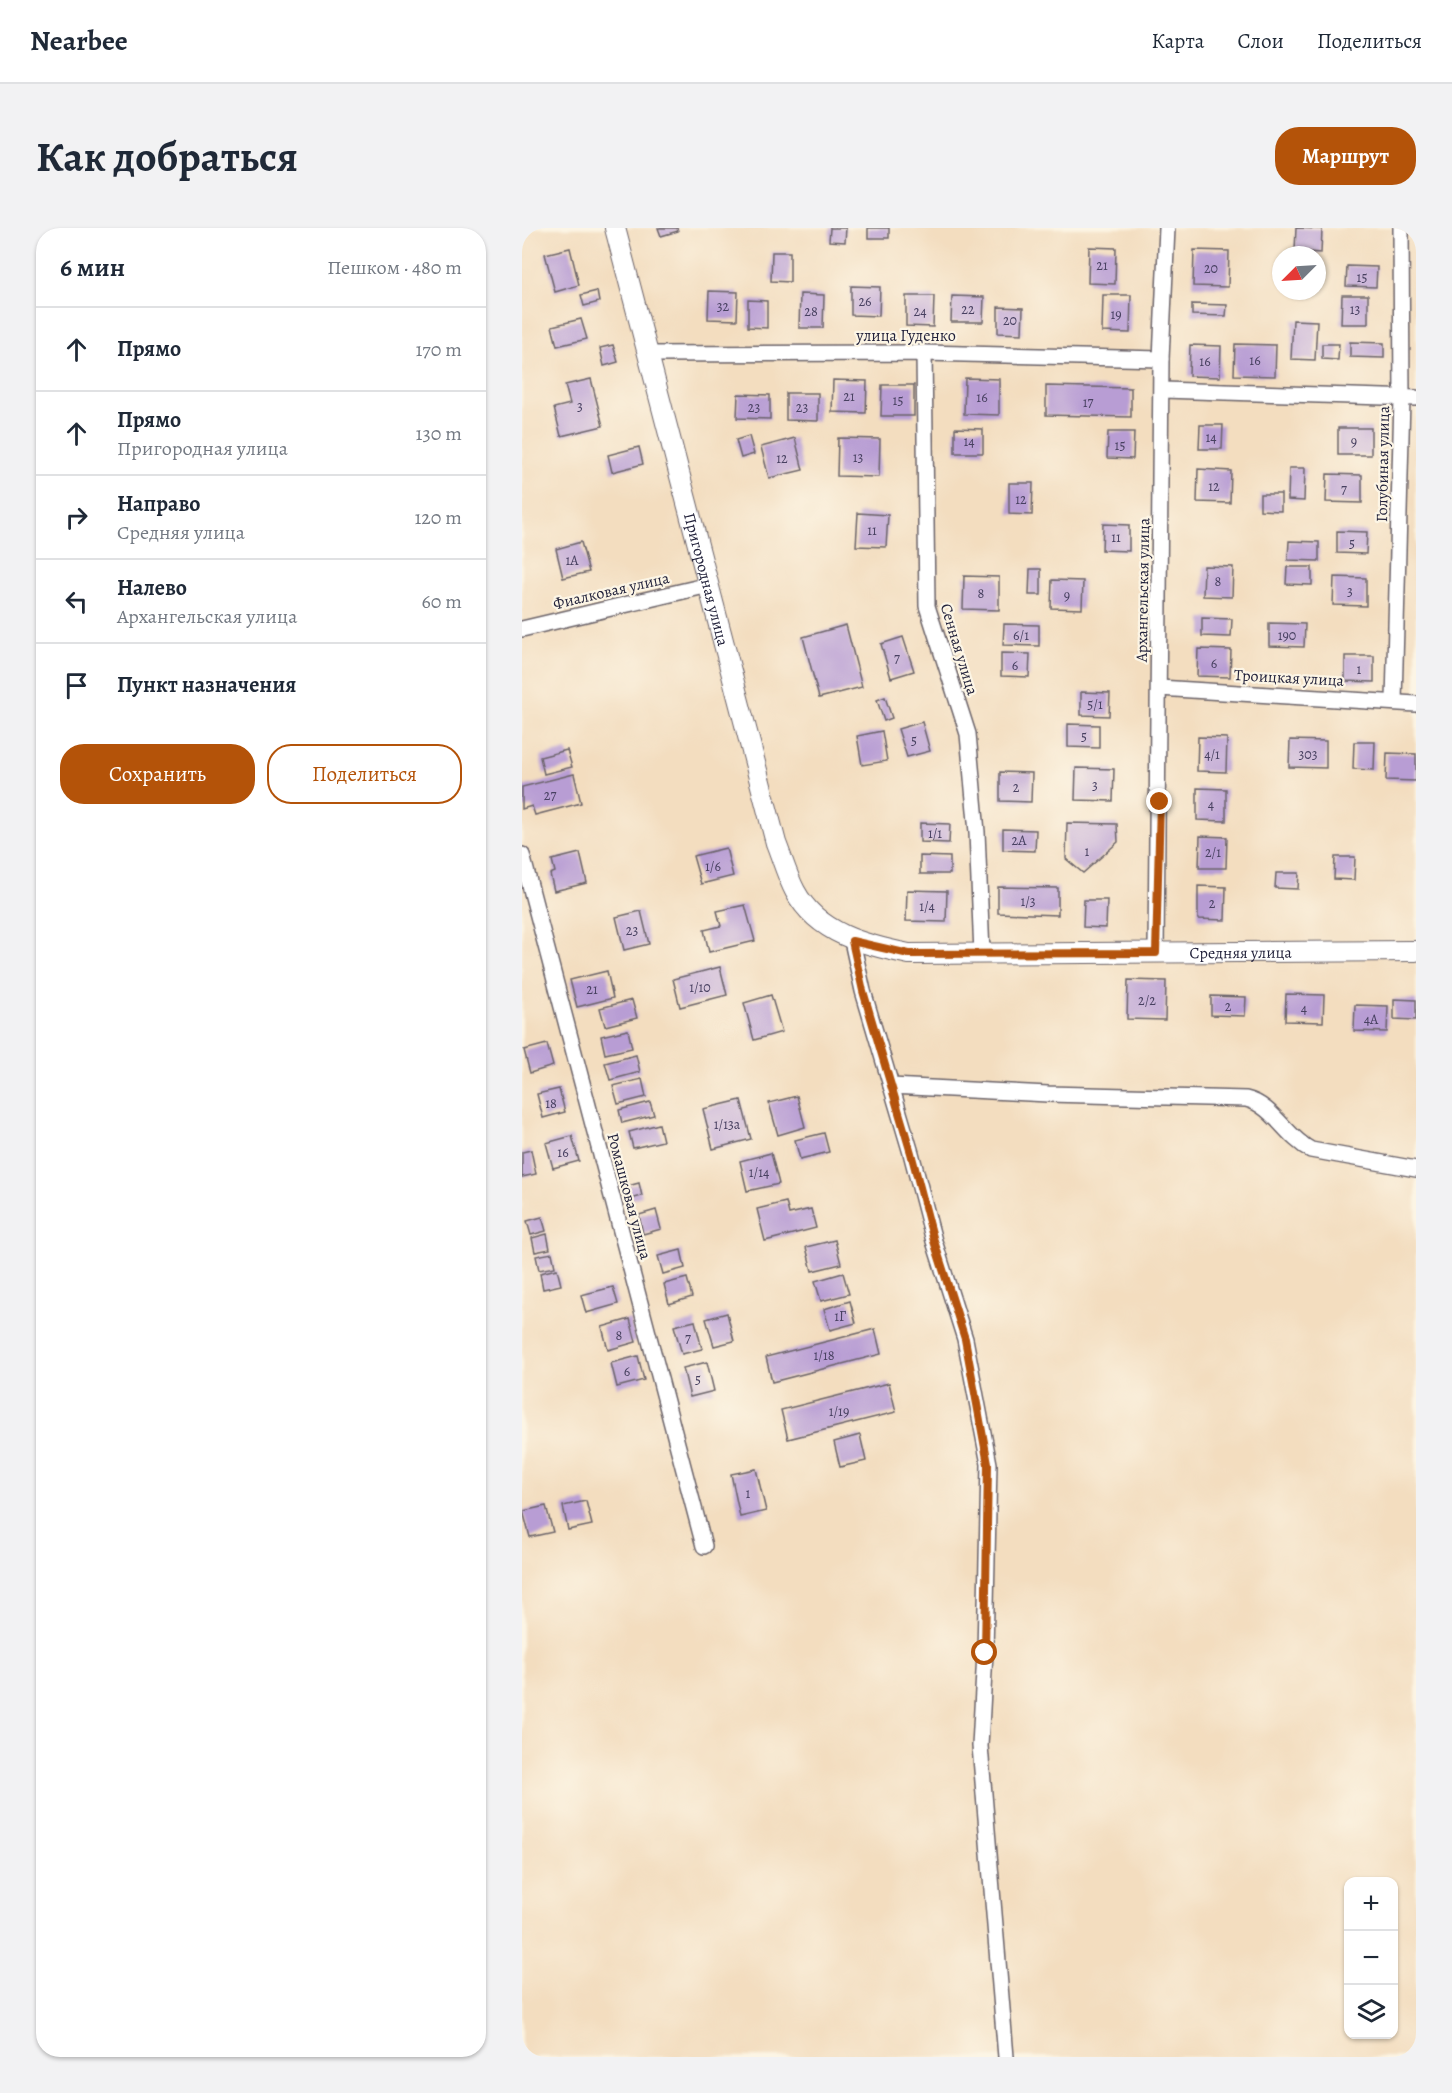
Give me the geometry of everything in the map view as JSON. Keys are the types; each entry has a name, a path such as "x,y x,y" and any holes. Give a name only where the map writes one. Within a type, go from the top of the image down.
{"street":[{"name":"Пригородная улица","path":"615,228 650,354 776,843 795,892 818,920"},
{"name":"Архангельская улица","path":"1156,953 1163,390 1161,359 1167,228"},
{"name":"Голубиная улица","path":"1394,701 1409,398 1401,228"},
{"name":"улица Гуденко","path":"650,354 924,352 1161,359"},
{"name":"Сенная улица","path":"924,352 927,606 968,734 977,832 982,954"},
{"path":"1163,390 1409,398"},
{"name":"Фиалковая улица","path":"522,629 709,585"},
{"name":"Троицкая улица","path":"1159,688 1416,704"},
{"name":"Ромашковая улица","path":"522,855 704,1546"},
{"name":"Средняя улица","path":"818,920 852,941 909,954 1416,951"},
{"path":"852,941 863,991 934,1241 965,1339 988,1464 985,1653 980,1746 1006,2057"},
{"path":"891,1086 1246,1099 1257,1102 1296,1143 1311,1150 1416,1169"}],"building":[{"path":"658,228 677,228 678,231 661,236"},
{"path":"830,228 846,228 845,242 829,241"},
{"path":"868,228 889,228 889,238 868,238"},
{"path":"1296,228 1322,229 1321,246 1295,246"},
{"path":"1089,247 1116,248 1115,284 1088,283"},
{"path":"570,248 579,285 555,292 545,254"},
{"path":"1194,250 1229,251 1228,287 1193,286"},
{"path":"772,252 790,252 790,282 771,281"},
{"path":"1347,266 1377,267 1376,287 1346,286"},
{"path":"851,286 880,287 879,316 851,315"},
{"path":"597,291 599,302 584,306 581,295"},
{"path":"709,291 738,292 737,320 708,319"},
{"path":"800,294 824,295 823,328 799,328"},
{"path":"1103,295 1131,295 1130,333 1102,332"},
{"path":"1342,295 1368,295 1368,324 1341,324"},
{"path":"906,296 934,296 933,327 906,326"},
{"path":"952,296 984,297 983,322 951,322"},
{"path":"748,300 767,301 767,328 748,327"},
{"path":"1192,304 1227,305 1226,316 1192,315"},
{"path":"998,307 1023,308 1022,334 998,333"},
{"path":"581,319 587,339 557,346 552,326"},
{"path":"1293,320 1317,321 1315,360 1291,359"},
{"path":"1350,342 1384,343 1384,358 1350,357"},
{"path":"1235,344 1276,345 1275,376 1234,375"},
{"path":"1322,344 1339,344 1338,360 1322,359"},
{"path":"613,345 618,362 604,366 600,348"},
{"path":"1190,345 1221,346 1220,377 1189,376"},
{"path":"965,378 999,379 999,415 964,414"},
{"path":"591,379 603,426 561,436 554,408 570,404 565,385"},
{"path":"833,380 867,381 866,413 832,412"},
{"path":"882,385 914,385 914,416 881,416"},
{"path":"1046,386 1131,388 1131,417 1046,415"},
{"path":"786,393 818,393 818,421 786,420"},
{"path":"738,394 770,395 770,419 737,418"},
{"path":"1200,425 1223,425 1222,449 1199,449"},
{"path":"955,428 983,429 983,453 955,453"},
{"path":"1338,428 1371,428 1371,455 1338,455"},
{"path":"1108,432 1134,432 1133,459 1107,458"},
{"path":"749,436 754,454 741,458 736,440"},
{"path":"795,438 803,470 769,478 761,447"},
{"path":"838,438 880,439 879,477 837,476"},
{"path":"639,447 643,464 612,472 608,455"},
{"path":"1289,468 1305,468 1304,501 1288,500"},
{"path":"1198,469 1231,471 1230,503 1197,502"},
{"path":"1327,474 1362,475 1362,503 1326,502"},
{"path":"1009,483 1033,483 1032,515 1009,514"},
{"path":"1260,494 1281,494 1281,511 1260,510"},
{"path":"858,513 888,515 886,547 856,546"},
{"path":"1103,524 1129,525 1129,551 1102,550"},
{"path":"1337,531 1367,532 1366,554 1337,553"},
{"path":"1289,541 1319,542 1319,561 1288,560"},
{"path":"581,542 589,572 563,578 556,549"},
{"path":"1204,566 1233,567 1232,597 1203,596"},
{"path":"1287,567 1312,567 1312,585 1286,584"},
{"path":"1030,569 1041,569 1041,595 1029,595"},
{"path":"964,576 999,577 999,610 963,609"},
{"path":"1334,577 1366,578 1366,606 1333,605"},
{"path":"1052,580 1083,581 1082,609 1051,608"},
{"path":"1202,618 1232,619 1231,637 1202,636"},
{"path":"1269,623 1305,624 1304,647 1269,646"},
{"path":"1004,624 1039,625 1039,646 1003,645"},
{"path":"846,625 862,687 819,698 803,637"},
{"path":"903,637 914,671 891,678 881,644"},
{"path":"1198,649 1231,650 1230,677 1197,676"},
{"path":"1001,653 1030,654 1029,677 1001,676"},
{"path":"1345,656 1374,656 1374,682 1345,681"},
{"path":"1081,692 1110,693 1109,716 1081,715"},
{"path":"885,697 892,718 884,721 877,700"},
{"path":"922,722 930,751 907,757 898,729"},
{"path":"1068,724 1099,725 1099,748 1068,747"},
{"path":"882,731 887,761 862,765 857,736"},
{"path":"1198,737 1227,738 1226,772 1197,771"},
{"path":"1290,740 1326,741 1326,768 1289,767"},
{"path":"1354,742 1375,742 1374,770 1353,769"},
{"path":"567,750 572,767 544,774 540,757"},
{"path":"1387,753 1416,754 1416,781 1386,780"},
{"path":"1076,768 1114,769 1113,801 1075,800"},
{"path":"1000,772 1032,773 1031,802 1000,801"},
{"path":"574,774 581,803 535,815 532,806 522,809 522,787"},
{"path":"1197,788 1226,789 1226,821 1197,820"},
{"path":"920,823 950,824 949,843 920,842"},
{"path":"1067,823 1117,824 1118,842 1083,873 1066,859"},
{"path":"1003,829 1036,830 1035,851 1003,850"},
{"path":"1200,836 1227,837 1226,868 1199,868"},
{"path":"726,848 733,876 701,884 693,856"},
{"path":"580,853 587,883 554,891 550,874 555,872 552,860"},
{"path":"920,856 950,857 950,874 920,874"},
{"path":"1335,857 1355,857 1354,880 1334,879"},
{"path":"1276,873 1299,873 1298,889 1275,888"},
{"path":"1198,886 1226,887 1225,920 1198,919"},
{"path":"998,887 1058,888 1058,915 998,913"},
{"path":"907,890 947,891 946,922 906,921"},
{"path":"1084,900 1107,900 1106,928 1083,927"},
{"path":"745,905 755,941 709,952 704,930 721,926 717,911"},
{"path":"641,911 649,944 624,950 616,917"},
{"path":"720,967 727,995 680,1007 673,979"},
{"path":"607,971 613,998 577,1007 570,980"},
{"path":"1128,980 1166,981 1165,1020 1127,1019"},
{"path":"1286,994 1324,995 1323,1022 1285,1021"},
{"path":"771,995 782,1032 754,1040 744,1003"},
{"path":"1211,996 1246,997 1245,1016 1211,1015"},
{"path":"1394,999 1416,1000 1416,1020 1394,1019"},
{"path":"632,1000 637,1018 605,1026 600,1008"},
{"path":"1355,1005 1388,1006 1387,1032 1354,1031"},
{"path":"628,1030 632,1048 605,1054 601,1036"},
{"path":"547,1044 553,1066 530,1073 524,1050"},
{"path":"636,1055 640,1072 610,1080 605,1063"},
{"path":"642,1079 646,1097 618,1104 613,1086"},
{"path":"559,1089 565,1112 543,1118 537,1094"},
{"path":"797,1096 805,1127 778,1135 769,1103"},
{"path":"741,1100 751,1139 713,1149 703,1109"},
{"path":"650,1102 654,1115 622,1123 619,1110"},
{"path":"659,1124 663,1141 633,1148 629,1132"},
{"path":"824,1133 829,1152 800,1159 795,1140"},
{"path":"572,1136 579,1161 553,1168 546,1143"},
{"path":"531,1150 536,1174 522,1177 522,1152"},
{"path":"771,1153 779,1184 747,1191 740,1161"},
{"path":"639,1183 642,1196 627,1200 624,1187"},
{"path":"786,1202 789,1214 811,1209 816,1228 765,1241 757,1209"},
{"path":"656,1210 661,1229 643,1234 639,1215"},
{"path":"542,1217 546,1231 531,1235 527,1221"},
{"path":"547,1234 550,1249 535,1252 532,1238"},
{"path":"835,1240 841,1264 812,1271 806,1247"},
{"path":"681,1250 685,1268 663,1274 658,1256"},
{"path":"552,1253 555,1267 539,1270 536,1256"},
{"path":"557,1269 561,1285 543,1289 540,1273"},
{"path":"843,1273 849,1294 821,1301 815,1281"},
{"path":"687,1278 692,1297 669,1304 664,1284"},
{"path":"613,1287 618,1304 586,1313 581,1295"},
{"path":"850,1301 856,1323 830,1330 824,1309"},
{"path":"727,1313 734,1341 714,1346 706,1319"},
{"path":"630,1319 636,1342 608,1350 602,1327"},
{"path":"695,1321 702,1349 682,1354 674,1326"},
{"path":"875,1329 881,1354 772,1382 766,1357"},
{"path":"638,1356 644,1380 617,1387 611,1363"},
{"path":"707,1362 714,1391 690,1397 683,1368"},
{"path":"889,1383 896,1412 788,1439 781,1410"},
{"path":"860,1435 866,1461 840,1467 834,1442"},
{"path":"756,1469 766,1511 740,1517 731,1474"},
{"path":"586,1501 592,1525 568,1530 563,1506"},
{"path":"546,1506 553,1532 530,1537 523,1511"}],"route":[{"path":"985,1653 988,1464 965,1339 934,1241 911,1153 863,991 852,941 909,954 1156,953 1160,802"}]}
